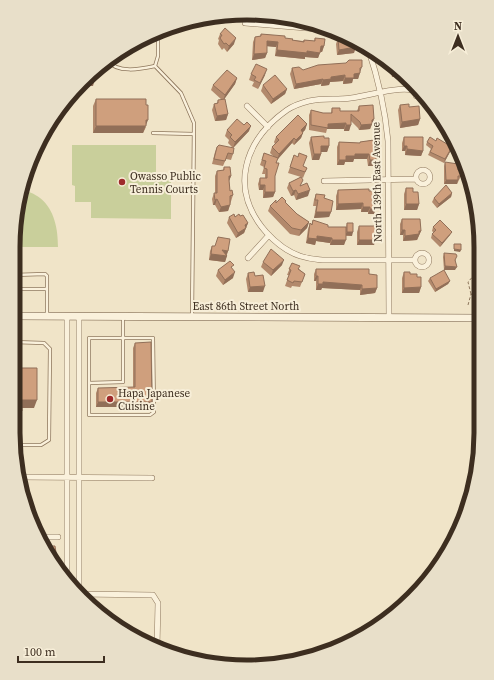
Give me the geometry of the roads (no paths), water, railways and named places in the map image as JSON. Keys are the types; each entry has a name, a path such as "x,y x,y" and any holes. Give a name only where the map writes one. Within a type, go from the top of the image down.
{"main road":[{"name":"East 86th Street North","path":"20,316 474,318"}],"street":[{"path":"245,20 303,27"},
{"name":"North 139th East Avenue","path":"370,56 381,92 387,134 389,180 389,318"},
{"path":"411,89 381,92 350,98 304,102 288,110 268,127 257,140 249,154 245,181 246,195 250,208 256,219 269,235 290,251 309,259 415,260"},
{"path":"247,106 268,127"},
{"path":"324,181 416,179"},
{"path":"248,258 269,235"},
{"path":"67,316 67,571"},
{"path":"79,316 79,586"},
{"path":"24,477 152,478"},
{"path":"45,536 58,536"},
{"path":"86,594 153,595 158,603 157,642"}],"lane":[{"path":"155,66 158,56 158,38"},
{"path":"112,65 124,69 143,69 155,66"},
{"path":"155,66 181,93 194,123 192,316"},
{"path":"153,133 194,134"},
{"path":"20,275 45,274 48,316"},
{"path":"20,290 47,289"},
{"path":"89,383 123,382 123,316"},
{"path":"88,338 124,338 153,338 154,412 150,415 89,415 88,338"},
{"path":"20,342 44,343 50,350 49,440 41,445 20,445"}],"place":[{"name":"Owasso Public Tennis Courts","path":"122,182"},
{"name":"Hapa Japanese Cuisine","path":"110,399"}]}
